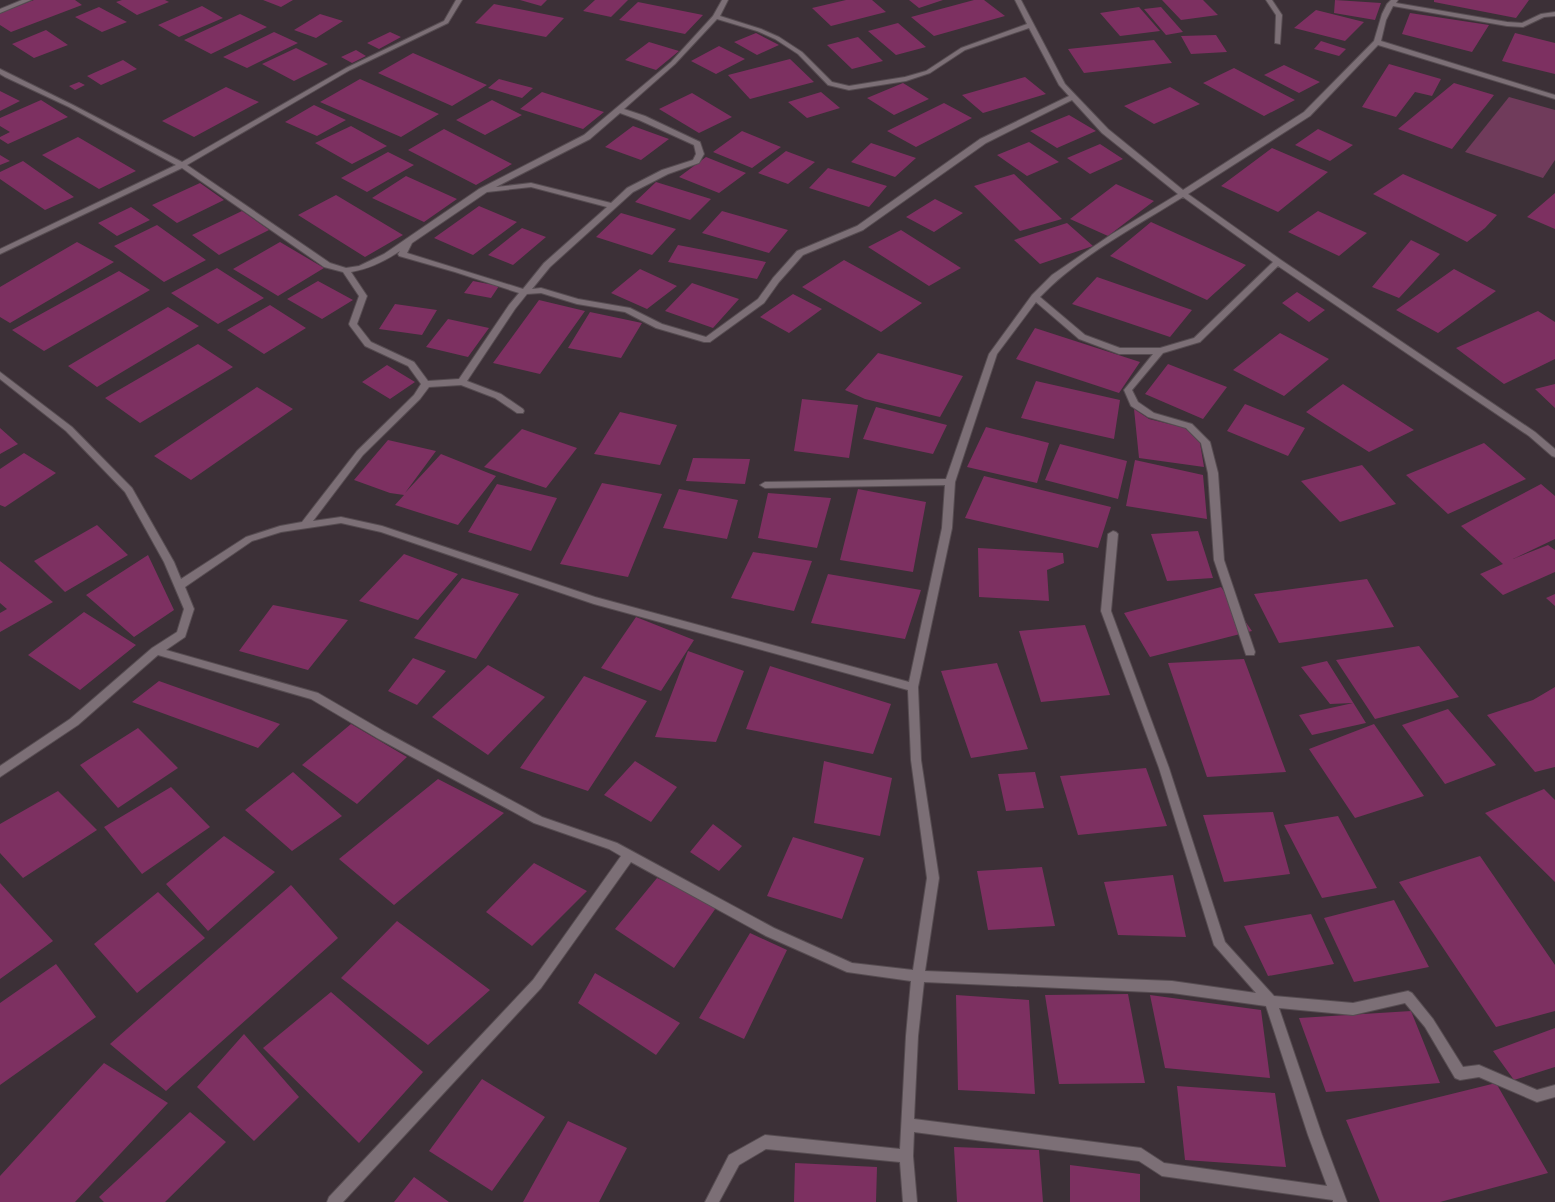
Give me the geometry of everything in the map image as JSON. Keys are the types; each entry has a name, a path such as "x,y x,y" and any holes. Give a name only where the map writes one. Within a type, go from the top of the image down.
{"street":[{"path":"0,11 28,0"},
{"path":"0,252 182,165 348,69 432,30 446,22 459,0"},
{"path":"0,71 4,77 71,106 182,165 327,265 346,270 361,268 387,256 408,240 482,191 587,137 673,63 716,17 725,0"},
{"path":"1018,0 1062,85 1105,131 1183,194 1278,262 1532,434 1555,454"},
{"path":"1269,0 1279,14 1278,43"},
{"path":"910,1202 906,1156 912,1036 918,976 933,878 916,760 913,687 947,528 950,482 993,354 1035,297 1061,273 1115,236 1307,114 1377,42 1381,26 1392,2 1507,24 1523,25 1543,15 1555,14"},
{"path":"716,17 759,30 777,38 800,53 830,84 849,88 906,79 928,72 963,49 1030,25"},
{"path":"1377,42 1555,97"},
{"path":"408,240 402,254 458,270 525,292 540,290 577,300 627,310 659,326 707,340 762,301 776,280 800,253 860,228 983,141 1073,97"},
{"path":"462,382 512,307 547,266 630,190 665,172 696,161 700,154 697,144 642,118 619,110"},
{"path":"482,191 531,185 556,190 612,206"},
{"path":"1035,297 1082,337 1119,352 1160,351 1197,340 1278,262"},
{"path":"346,270 363,296 353,324 368,344 411,364 426,384"},
{"path":"1160,351 1128,390 1134,404 1151,415 1189,426 1205,442 1213,473 1219,560 1250,652"},
{"path":"0,375 69,429 129,490 169,562 189,609 181,634 156,651 74,722 0,772"},
{"path":"426,384 462,382 498,396 520,410"},
{"path":"305,526 360,453 417,397 426,384"},
{"path":"765,485 950,482"},
{"path":"179,586 249,539 280,529 341,520 382,529 594,600 913,687"},
{"path":"1113,534 1106,611 1164,768 1220,945 1271,1001 1315,1135 1339,1198"},
{"path":"156,651 314,696 381,735 538,820 613,846 770,932 851,968 918,976 1172,987 1271,1001 1353,1009 1408,997 1428,1024 1460,1074 1479,1071 1538,1096 1555,1091"},
{"path":"334,1202 537,984 629,855"},
{"path":"908,1125 1141,1155 1162,1169 1339,1198"},
{"path":"712,1202 734,1160 765,1142 906,1156"}],"shaded area":[{"path":"1509,97 1555,110 1555,160 1543,178 1465,152"}],"building":[{"path":"34,0 75,0 82,5 11,32 0,25 0,13"},
{"path":"122,0 165,0 169,2 137,15 116,2"},
{"path":"263,0 293,0 281,7"},
{"path":"520,0 547,0 541,6"},
{"path":"595,0 628,0 611,17 583,11"},
{"path":"846,0 872,0 886,12 831,26 812,8"},
{"path":"909,0 943,0 919,8"},
{"path":"974,0 984,0 1005,16 934,36 911,17"},
{"path":"1162,0 1203,0 1218,15 1181,20"},
{"path":"1335,0 1381,3 1375,20 1334,13"},
{"path":"1434,0 1529,0 1516,18 1434,2"},
{"path":"638,2 703,15 685,34 619,20"},
{"path":"494,4 564,18 546,37 475,23"},
{"path":"202,6 223,18 179,37 158,25"},
{"path":"99,7 127,22 102,32 75,17"},
{"path":"1139,7 1160,31 1120,36 1100,13"},
{"path":"1161,7 1183,32 1166,35 1144,9"},
{"path":"1316,10 1364,22 1345,41 1294,28"},
{"path":"1410,13 1489,25 1472,52 1402,34"},
{"path":"240,14 267,27 211,54 184,40"},
{"path":"320,14 343,21 316,38 294,30"},
{"path":"898,23 926,47 896,55 868,31"},
{"path":"46,30 68,45 34,58 12,44"},
{"path":"274,32 298,43 247,68 223,57"},
{"path":"390,32 401,37 379,49 367,43"},
{"path":"756,33 779,45 757,55 734,42"},
{"path":"1515,33 1555,43 1555,74 1502,61"},
{"path":"1216,35 1227,52 1191,54 1181,36"},
{"path":"858,37 883,61 852,69 827,45"},
{"path":"1154,40 1172,63 1084,73 1068,49"},
{"path":"1321,41 1346,49 1339,56 1314,49"},
{"path":"649,42 679,51 656,70 625,60"},
{"path":"719,46 745,59 716,74 691,61"},
{"path":"296,48 328,64 294,81 262,64"},
{"path":"356,50 366,56 352,63 341,57"},
{"path":"413,53 487,85 452,106 378,73"},
{"path":"790,59 814,82 750,99 728,75"},
{"path":"123,60 137,69 101,85 87,76"},
{"path":"1389,64 1441,79 1432,96 1415,92 1396,117 1362,107"},
{"path":"1284,65 1320,82 1299,93 1264,75"},
{"path":"1234,68 1295,100 1264,116 1203,83"},
{"path":"1025,77 1046,94 983,113 962,95"},
{"path":"360,79 439,114 401,137 320,102"},
{"path":"499,79 533,88 522,98 488,88"},
{"path":"79,82 85,85 75,90 69,86"},
{"path":"903,83 929,99 894,115 867,98"},
{"path":"1454,83 1494,95 1452,149 1398,129"},
{"path":"226,87 259,102 194,137 162,121"},
{"path":"1170,87 1200,104 1154,124 1124,106"},
{"path":"0,91 20,101 0,111"},
{"path":"542,92 604,112 583,129 520,109"},
{"path":"821,92 840,108 807,118 788,102"},
{"path":"692,93 732,117 699,133 659,109"},
{"path":"41,100 68,117 8,144 0,139 0,137 10,132 0,126 0,118"},
{"path":"492,100 522,115 485,135 456,120"},
{"path":"944,103 972,118 916,147 887,131"},
{"path":"314,105 346,120 317,136 285,122"},
{"path":"1069,115 1096,131 1057,148 1030,131"},
{"path":"351,126 387,146 352,164 315,143"},
{"path":"633,126 669,139 641,160 605,147"},
{"path":"444,129 512,164 476,185 408,150"},
{"path":"1318,129 1353,145 1330,161 1295,145"},
{"path":"742,131 781,147 752,168 713,152"},
{"path":"78,137 136,171 99,189 42,155"},
{"path":"1029,142 1059,162 1027,176 997,155"},
{"path":"871,143 916,158 895,177 851,162"},
{"path":"1100,144 1123,159 1090,174 1067,158"},
{"path":"1272,148 1328,172 1278,212 1221,186"},
{"path":"786,151 815,162 788,184 758,173"},
{"path":"388,152 414,165 367,192 341,178"},
{"path":"0,155 10,161 0,165"},
{"path":"706,157 746,173 719,193 679,177"},
{"path":"23,161 74,197 45,210 0,179 0,172"},
{"path":"828,168 887,186 869,207 809,188"},
{"path":"1014,174 1062,219 1020,231 974,186"},
{"path":"1403,174 1497,215 1485,228 1467,242 1373,194"},
{"path":"406,176 457,199 424,222 372,198"},
{"path":"656,182 711,199 690,220 635,202"},
{"path":"200,183 224,200 177,223 152,205"},
{"path":"1116,184 1154,201 1108,236 1070,219"},
{"path":"1555,193 1555,229 1527,217"},
{"path":"336,195 403,235 365,257 298,215"},
{"path":"935,199 963,213 934,232 906,217"},
{"path":"479,206 517,222 473,255 434,238"},
{"path":"131,207 150,220 117,236 98,223"},
{"path":"242,211 269,230 219,255 192,235"},
{"path":"722,211 788,230 769,253 702,233"},
{"path":"1318,211 1367,233 1339,256 1288,232"},
{"path":"621,213 676,229 652,255 596,237"},
{"path":"1151,222 1246,265 1207,300 1110,256"},
{"path":"1067,223 1093,246 1040,264 1014,240"},
{"path":"157,225 206,260 164,282 114,246"},
{"path":"522,228 546,237 513,265 488,255"},
{"path":"901,230 961,268 929,286 868,247"},
{"path":"1411,240 1440,254 1399,298 1372,287"},
{"path":"77,242 114,262 10,323 0,317 0,287"},
{"path":"280,242 324,268 278,296 233,269"},
{"path":"678,245 766,262 757,279 668,262"},
{"path":"844,260 922,303 881,332 802,287"},
{"path":"217,268 264,298 218,324 171,293"},
{"path":"640,269 677,286 647,309 611,293"},
{"path":"1454,269 1496,291 1438,333 1396,310"},
{"path":"119,271 150,290 44,351 12,330"},
{"path":"1097,277 1192,310 1170,337 1072,304"},
{"path":"318,281 353,300 322,319 287,299"},
{"path":"473,281 499,286 491,298 464,293"},
{"path":"692,283 739,299 713,328 665,311"},
{"path":"1297,292 1325,310 1309,322 1282,303"},
{"path":"793,294 822,309 789,333 760,317"},
{"path":"539,300 585,311 540,374 493,363"},
{"path":"395,304 437,310 422,335 379,329"},
{"path":"270,305 306,328 264,354 227,330"},
{"path":"168,307 199,326 97,387 68,366"},
{"path":"1538,311 1555,322 1555,359 1504,384 1456,348"},
{"path":"590,312 642,323 621,358 568,348"},
{"path":"448,319 489,328 468,357 426,347"},
{"path":"1035,328 1140,362 1119,393 1016,359"},
{"path":"1280,333 1329,359 1284,396 1233,370"},
{"path":"198,344 233,367 140,423 105,398"},
{"path":"878,353 963,376 940,417 865,399 845,390"},
{"path":"1168,364 1227,387 1203,419 1145,394"},
{"path":"387,365 415,382 390,399 362,382"},
{"path":"1036,381 1120,400 1114,439 1021,418"},
{"path":"1343,384 1414,430 1369,452 1306,412"},
{"path":"1555,384 1555,408 1535,389"},
{"path":"257,387 293,409 191,480 154,456"},
{"path":"802,399 858,405 849,458 794,451"},
{"path":"1245,404 1305,428 1288,456 1227,431"},
{"path":"876,407 947,425 933,454 863,439"},
{"path":"1134,409 1149,419 1185,428 1200,443 1204,467 1139,458"},
{"path":"620,412 677,425 660,465 594,454"},
{"path":"986,427 1049,443 1037,483 967,467"},
{"path":"0,428 18,444 0,454"},
{"path":"522,429 577,448 546,488 484,467"},
{"path":"388,440 436,451 405,493 441,454 496,476 458,525 395,505 404,495 390,493 354,480"},
{"path":"1484,443 1526,479 1448,514 1406,475"},
{"path":"1060,444 1127,461 1118,499 1045,480"},
{"path":"24,453 56,473 5,507 0,505 0,469"},
{"path":"693,458 750,459 745,484 686,481"},
{"path":"1135,460 1203,475 1207,519 1126,506"},
{"path":"1362,465 1396,504 1340,522 1301,481"},
{"path":"984,476 1111,507 1098,548 965,518"},
{"path":"602,483 662,494 628,577 560,564"},
{"path":"497,484 557,498 531,551 468,532"},
{"path":"1541,484 1555,496 1555,539 1513,559 1548,545 1555,550 1555,572 1503,595 1480,574 1503,564 1461,526"},
{"path":"679,489 738,500 727,539 663,528"},
{"path":"858,489 926,502 913,572 840,560"},
{"path":"768,493 831,498 817,548 758,538"},
{"path":"97,525 128,555 65,592 34,561"},
{"path":"1198,531 1213,578 1167,581 1151,534"},
{"path":"978,548 1063,553 1064,563 1047,570 1049,601 979,597"},
{"path":"753,552 812,561 794,611 731,598"},
{"path":"404,554 458,574 418,620 359,601"},
{"path":"148,555 174,610 134,637 86,595"},
{"path":"0,561 53,602 0,632 0,613 7,609 0,603"},
{"path":"828,574 921,590 905,639 811,623"},
{"path":"462,578 519,594 476,659 414,638"},
{"path":"1367,579 1394,627 1279,643 1254,594"},
{"path":"1221,587 1252,631 1150,657 1124,613"},
{"path":"1555,594 1555,606 1546,598"},
{"path":"273,605 348,620 308,670 239,651"},
{"path":"84,612 136,645 80,690 28,655"},
{"path":"636,617 694,640 661,691 601,668"},
{"path":"1085,625 1110,695 1041,702 1019,631"},
{"path":"1419,646 1459,697 1375,719 1336,660"},
{"path":"688,651 744,671 716,742 655,737"},
{"path":"413,658 446,671 417,705 388,691"},
{"path":"1244,659 1286,772 1207,777 1168,663"},
{"path":"1327,661 1366,723 1312,735 1299,715 1353,703 1330,704 1301,667"},
{"path":"997,663 1028,749 971,758 941,671"},
{"path":"488,665 545,697 488,755 432,717"},
{"path":"770,666 891,704 873,754 746,729"},
{"path":"584,676 647,701 588,791 520,768"},
{"path":"159,681 280,724 258,748 132,702"},
{"path":"1555,687 1555,767 1535,772 1487,715 1533,700"},
{"path":"1448,709 1496,765 1445,784 1402,725"},
{"path":"351,724 407,757 357,804 302,765"},
{"path":"1374,724 1424,796 1355,818 1309,749"},
{"path":"138,728 178,768 118,808 80,765"},
{"path":"635,761 677,787 651,822 604,795"},
{"path":"824,761 892,778 880,836 814,823"},
{"path":"1146,768 1167,826 1078,835 1060,776"},
{"path":"293,772 342,816 292,851 245,810"},
{"path":"1035,772 1044,808 1006,811 998,774"},
{"path":"438,779 504,813 394,905 339,859"},
{"path":"171,787 210,827 142,874 104,827"},
{"path":"1544,789 1555,800 1555,882 1485,813"},
{"path":"58,791 97,830 23,878 0,853 0,824"},
{"path":"1273,812 1290,874 1224,882 1203,815"},
{"path":"1338,816 1377,888 1322,898 1284,825"},
{"path":"713,824 742,846 719,871 690,852"},
{"path":"224,836 275,872 208,931 166,884"},
{"path":"793,837 864,858 842,919 767,896"},
{"path":"1480,856 1555,965 1555,1011 1496,1027 1399,882"},
{"path":"534,863 587,891 532,946 486,912"},
{"path":"1042,867 1055,926 988,930 977,871"},
{"path":"1173,875 1186,937 1118,935 1104,882"},
{"path":"657,878 718,905 674,968 615,929"},
{"path":"0,883 53,941 0,979"},
{"path":"291,885 338,938 166,1091 110,1044"},
{"path":"158,892 205,938 137,993 94,944"},
{"path":"1394,900 1429,967 1354,982 1324,918"},
{"path":"1311,914 1334,964 1268,976 1244,926"},
{"path":"397,921 490,990 428,1045 341,978"},
{"path":"750,933 787,950 744,1039 699,1018"},
{"path":"56,964 96,1017 0,1085 0,1003"},
{"path":"595,973 680,1023 656,1055 578,1003"},
{"path":"331,992 423,1072 359,1143 263,1048"},
{"path":"1128,994 1145,1083 1059,1084 1045,995"},
{"path":"956,995 1029,1000 1035,1094 958,1090"},
{"path":"1150,995 1261,1010 1270,1078 1165,1068"},
{"path":"1411,1011 1440,1083 1326,1092 1299,1018"},
{"path":"1555,1028 1555,1067 1514,1080 1493,1051"},
{"path":"244,1034 299,1097 254,1141 197,1087"},
{"path":"104,1063 168,1103 75,1202 0,1202 0,1176"},
{"path":"482,1079 545,1117 492,1191 429,1151"},
{"path":"1496,1083 1548,1173 1440,1202 1380,1202 1346,1120"},
{"path":"1177,1086 1275,1093 1286,1167 1185,1160"},
{"path":"190,1112 226,1142 165,1202 104,1202 99,1197"},
{"path":"568,1121 627,1148 599,1202 523,1202"},
{"path":"954,1147 1039,1150 1043,1202 957,1202"},
{"path":"795,1163 877,1167 876,1202 794,1202"},
{"path":"1070,1165 1140,1174 1140,1202 1070,1202"},
{"path":"414,1177 449,1202 394,1202"}]}
